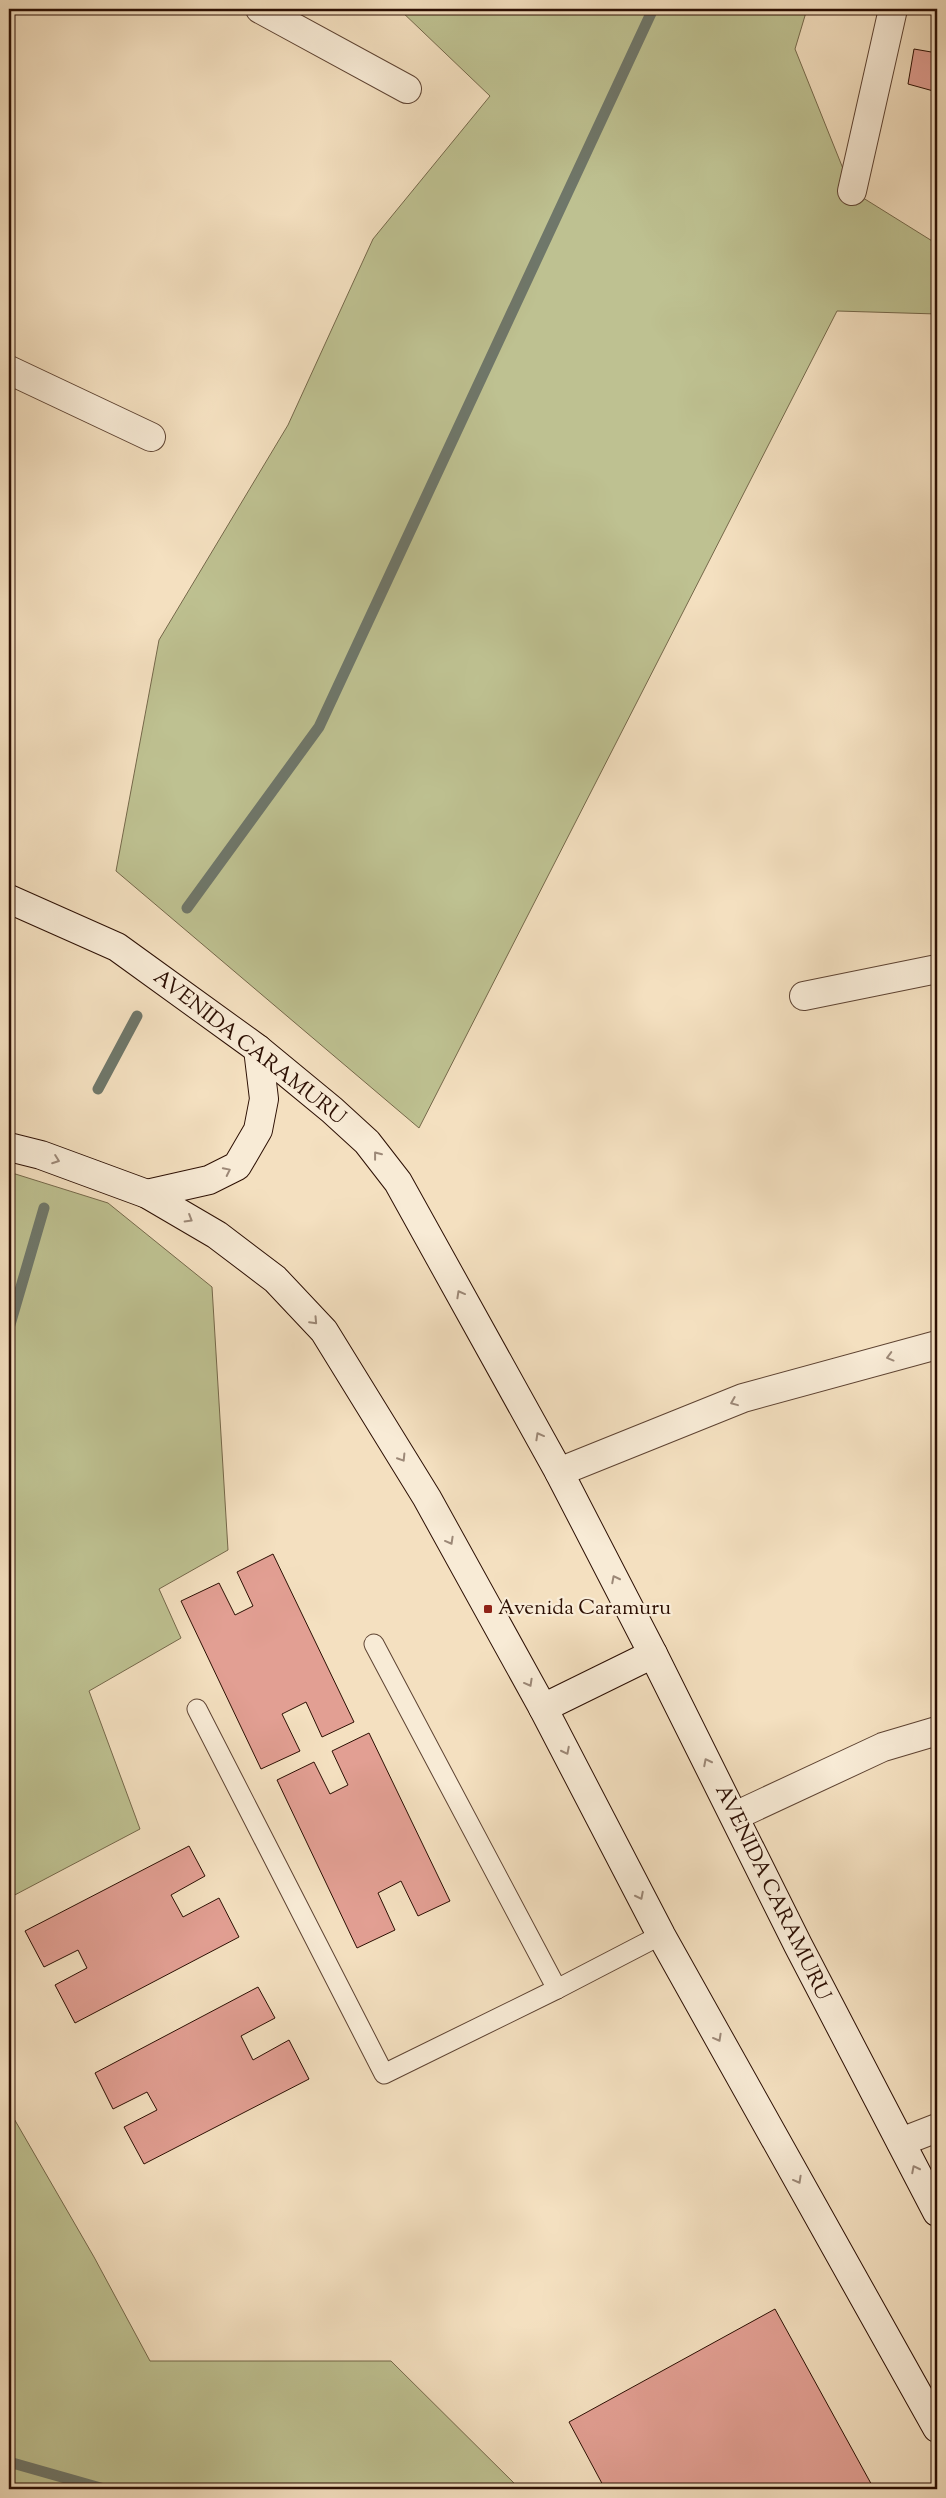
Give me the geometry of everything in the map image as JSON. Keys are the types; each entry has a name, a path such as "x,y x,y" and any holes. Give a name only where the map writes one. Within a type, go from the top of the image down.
{"main road":[{"path":"260,9 407,89"},
{"path":"852,191 894,9"},
{"path":"9,370 151,436"},
{"name":"AVENIDA CARAMURU","path":"9,899 117,947 258,1049 332,1110 367,1142 398,1182 559,1472 735,1816 811,1972 937,2212"},
{"path":"804,996 937,969"},
{"path":"147,1194 209,1180 237,1166 258,1130 264,1100 258,1049"},
{"path":"9,1147 42,1155 147,1194 217,1235 275,1279 324,1331 427,1498 543,1708 660,1935 937,2428"},
{"path":"559,1472 744,1398 937,1345"},
{"path":"543,1708 653,1654"},
{"path":"735,1816 883,1747 937,1731"},
{"path":"901,2142 937,2128"}],"lane":[{"path":"374,1644 557,1990"},
{"path":"197,1709 384,2074 557,1990 660,1935"}],"green space":[{"path":"399,9 807,9 795,49 852,191 937,244 937,314 837,311 419,1128 116,871 159,640 288,425 373,239 490,96"},
{"path":"9,1172 108,1203 212,1287 228,1550 159,1589 181,1638 89,1691 140,1829 9,1898"},
{"path":"9,2110 94,2257 150,2361 391,2361 520,2489 9,2489"}],"building":[{"path":"914,49 937,53 937,92 908,84"},
{"path":"273,1554 354,1722 322,1737 306,1702 282,1714 300,1751 261,1769 181,1601 219,1583 235,1615 253,1606 237,1572"},
{"path":"369,1733 450,1901 418,1916 401,1881 378,1893 395,1930 357,1948 277,1780 314,1762 330,1794 348,1785 332,1751"},
{"path":"189,1846 205,1876 171,1895 183,1917 219,1898 239,1937 75,2023 55,1985 87,1968 78,1950 44,1967 25,1931"},
{"path":"258,1987 275,2018 241,2036 253,2060 289,2040 309,2079 144,2164 124,2127 157,2110 147,2092 113,2109 95,2073"},
{"path":"775,2309 874,2489 605,2489 569,2422"}],"waterway":[{"path":"187,908 319,727 653,9"},
{"path":"98,1089 137,1016"},
{"path":"9,1328 44,1208"},
{"path":"9,2462 104,2489"}],"place":[{"name":"Avenida Caramuru","path":"488,1609"}]}
